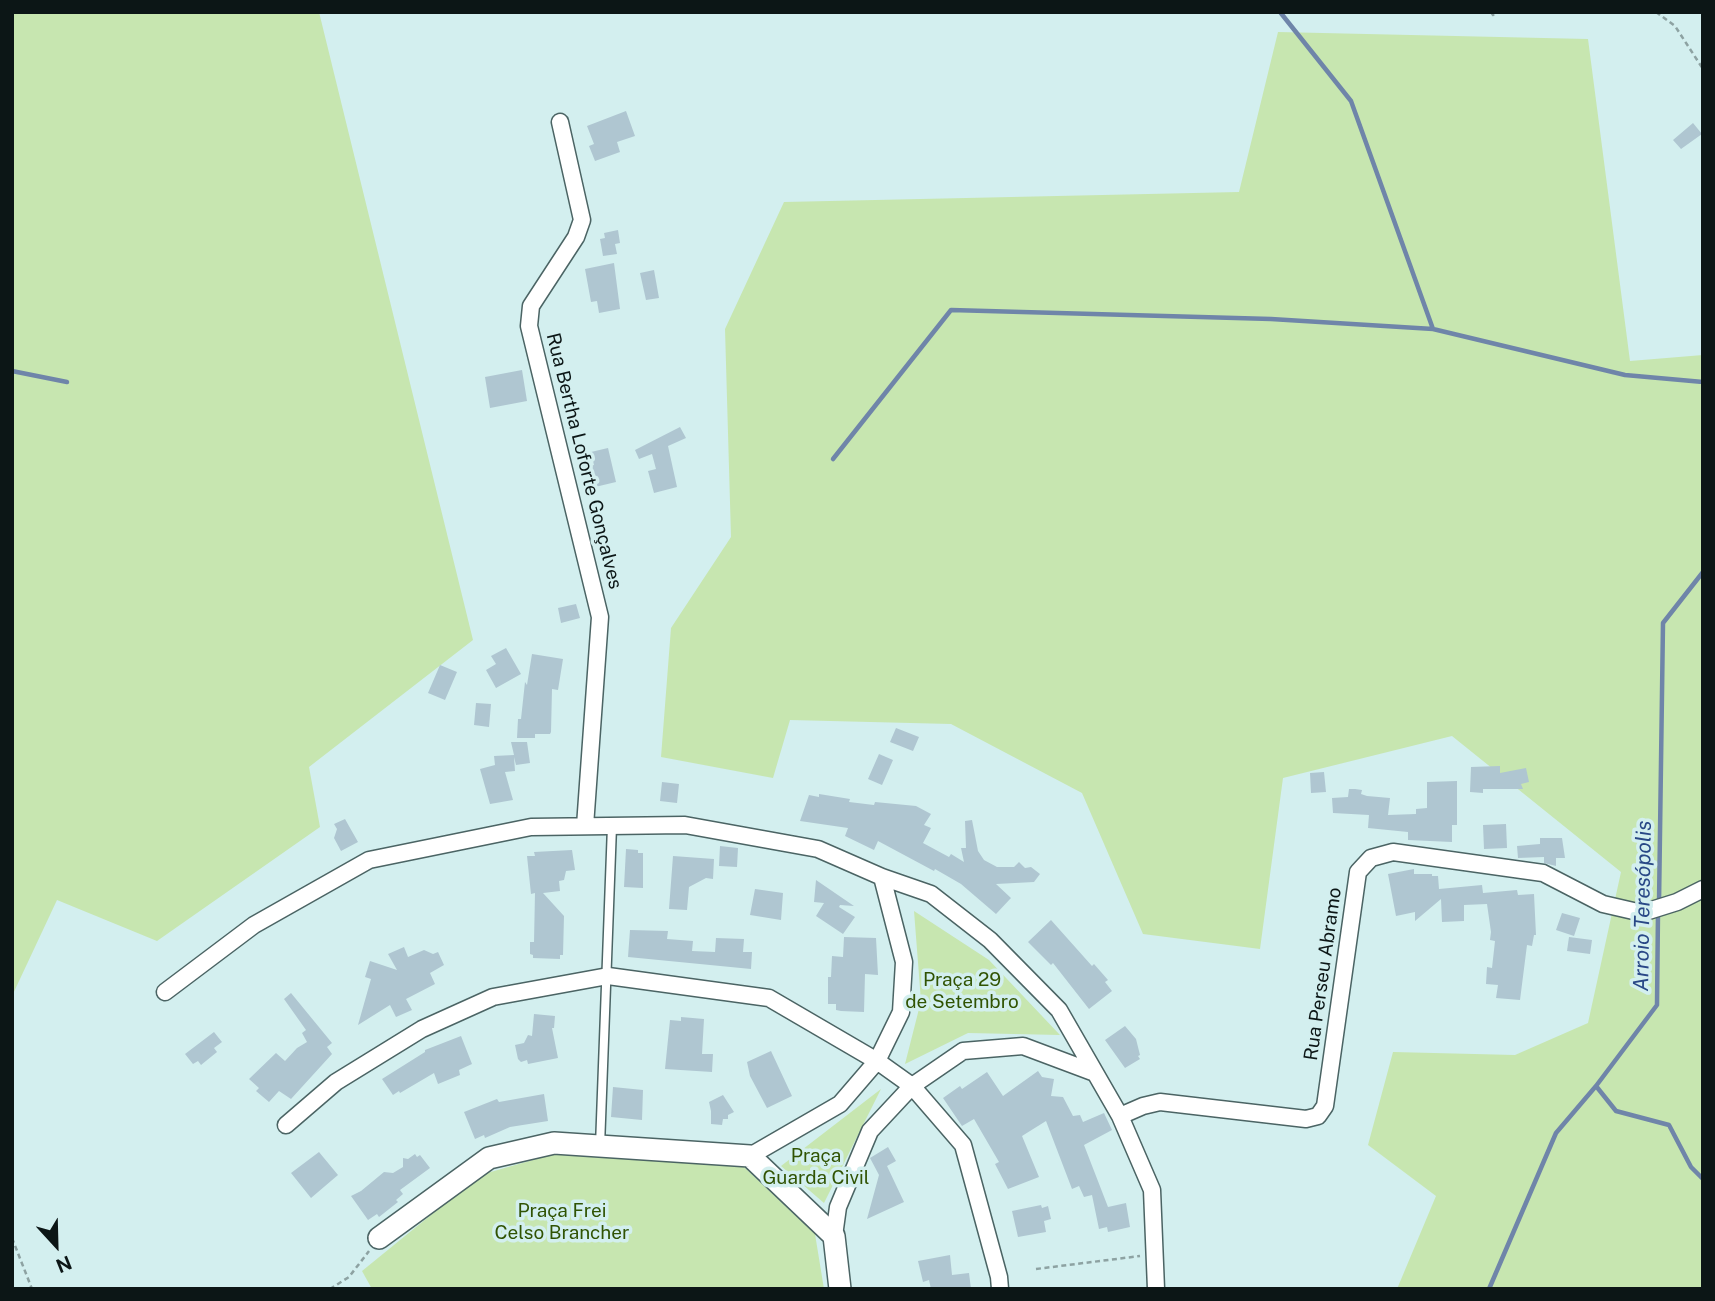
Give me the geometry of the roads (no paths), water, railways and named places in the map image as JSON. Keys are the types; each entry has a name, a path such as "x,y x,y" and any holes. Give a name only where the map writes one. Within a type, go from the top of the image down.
{"street":[{"name":"Rua Bertha Loforte Gonçalves","path":"560,122 582,220 576,237 531,306 529,326 600,617 585,826"},
{"path":"165,992 254,925 369,860 531,827 685,825 818,849 882,877 931,894 990,940 1059,1010 1120,1116 1152,1190 1156,1289"},
{"name":"Rua Perseu Abramo","path":"1120,1116 1143,1105 1160,1102 1306,1119 1318,1116 1325,1106 1358,872 1371,858 1393,852 1543,873 1603,904 1643,913 1677,902 1703,889"},
{"path":"379,1238 489,1158 554,1143 750,1156 840,1104 877,1060 901,1012 904,962 882,877"},
{"path":"286,1125 335,1082 422,1029 493,997 608,976 769,998 877,1060 912,1086 963,1145 1000,1289"},
{"path":"840,1289 834,1236 838,1207 870,1131 912,1086 962,1051 1023,1046 1095,1073"},
{"path":"750,1156 834,1236"}],"lane":[{"path":"600,1146 612,826"}],"waterway":[{"path":"1280,12 1351,101 1433,329"},
{"path":"833,459 951,310 1271,319 1433,329 1625,375 1703,382"},
{"path":"12,371 67,382"},
{"name":"Arroio Teresópolis","path":"1659,903 1663,623 1703,572"},
{"name":"Arroio Teresópolis","path":"1489,1289 1556,1133 1596,1086 1657,1005 1658,912"},
{"path":"1596,1086 1616,1111 1669,1125 1691,1167 1703,1179"}],"park label":[{"name":"Praça 29 de Setembro","path":"962,991"},
{"name":"Praça Guarda Civil","path":"816,1167"},
{"name":"Praça Frei Celso Brancher","path":"562,1222"}]}
